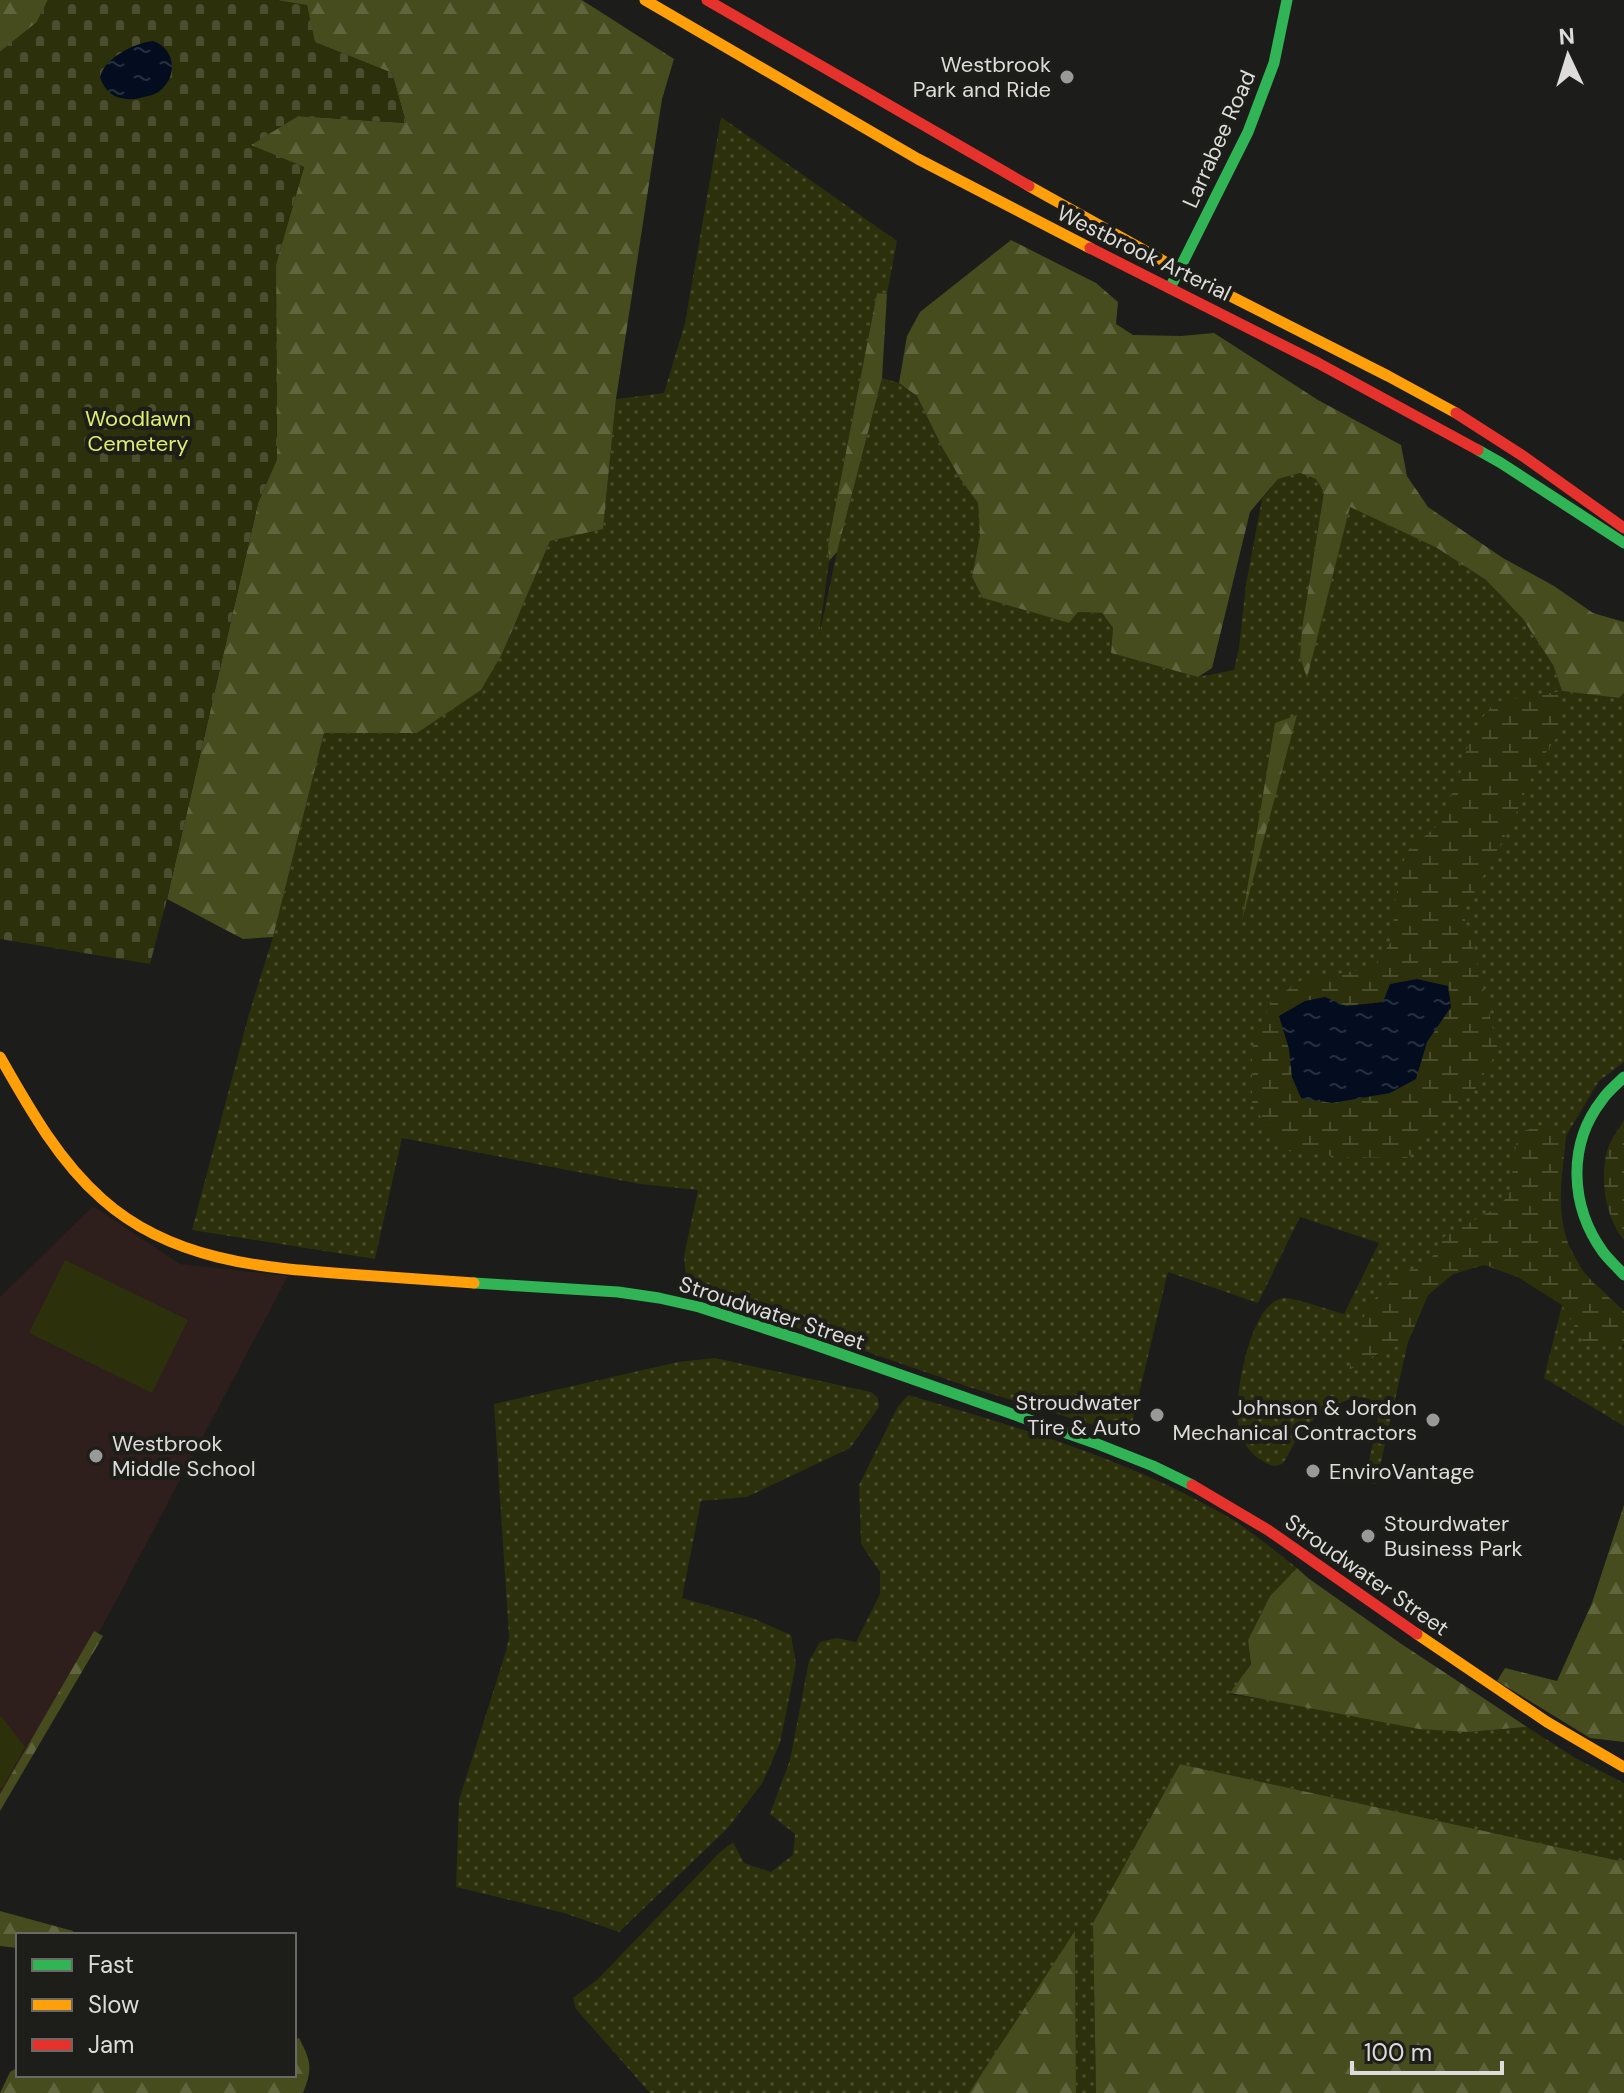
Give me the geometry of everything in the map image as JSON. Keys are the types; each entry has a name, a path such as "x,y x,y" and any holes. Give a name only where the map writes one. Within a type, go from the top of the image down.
{"main road":[{"name":"Westbrook Arterial","path":"645,0 918,159 1318,363 1501,463 1624,543"},
{"name":"Westbrook Arterial","path":"707,0 1023,184 1179,269 1417,391 1477,426 1624,528"},
{"name":"Larrabee Road","path":"1170,288 1252,121 1274,63 1287,0"},
{"name":"Stroudwater Street","path":"0,1057 64,1158 92,1190 126,1219 182,1248 209,1257 253,1265 624,1294 695,1306 1114,1451 1192,1485 1270,1532 1533,1713 1624,1767"},
{"path":"1624,1077 1597,1107 1586,1128 1581,1139 1576,1175 1581,1211 1590,1233 1610,1263 1624,1275"},
{"path":"1624,1087 1605,1108 1593,1129 1586,1152 1584,1175 1586,1200 1594,1223 1605,1244 1624,1264"}],"shaded area":[{"name":"Westbrook Middle School","path":"93,1206 180,1264 288,1276 108,1616 0,1800 0,1297"}],"green space":[{"path":"0,0 48,0 37,22 0,52"},
{"name":"Woodlawn Cemetery","path":"48,0 276,0 307,5 315,42 392,73 406,123 298,116 251,145 304,167 276,264 277,459 258,503 150,964 0,939 0,52 37,22"},
{"path":"276,0 582,0 674,59 662,99 616,399 603,529 550,541 502,654 481,690 417,733 324,733 273,937 243,939 167,899 258,503 277,459 276,264 304,167 250,145 298,116 406,123 392,73 314,42 307,6"},
{"path":"721,117 897,241 887,294 877,293 828,544 829,561 819,636 837,552 882,378 899,383 917,396 942,447 978,503 980,535 972,577 983,598 1069,623 1078,612 1102,613 1113,628 1111,653 1198,677 1234,670 1262,499 1278,479 1300,473 1316,479 1324,492 1302,628 1300,657 1307,676 1350,507 1437,548 1486,580 1523,619 1553,665 1562,691 1619,698 1624,693 1624,1062 1599,1081 1566,1136 1559,1200 1565,1239 1584,1273 1624,1311 1624,1426 1544,1378 1562,1305 1518,1277 1484,1265 1453,1274 1428,1295 1408,1342 1376,1484 1365,1481 1379,1413 1367,1398 1339,1404 1312,1421 1280,1465 1269,1465 1261,1460 1243,1440 1237,1413 1243,1366 1263,1314 1273,1303 1284,1298 1344,1314 1379,1243 1300,1217 1258,1303 1168,1272 1129,1436 969,1387 687,1290 684,1256 698,1190 640,1184 402,1138 375,1259 192,1230 249,1014 273,937 324,733 417,733 502,654 550,541 603,528 616,399 664,393 685,323"},
{"path":"1011,240 1096,283 1118,302 1116,324 1133,335 1214,333 1318,400 1401,445 1407,476 1428,507 1593,613 1624,622 1624,693 1619,698 1562,691 1553,665 1523,619 1486,580 1437,548 1350,507 1307,678 1300,657 1302,628 1324,492 1316,479 1300,473 1278,479 1250,512 1212,668 1198,677 1111,653 1113,628 1102,613 1078,612 1069,623 983,598 972,577 980,535 978,503 942,447 917,396 899,383 907,336 920,312"},
{"path":"877,293 887,294 882,378 837,552 829,561 828,544"},
{"path":"1562,691 1561,731 1536,767 1511,825 1463,913 1498,1050 1474,1091 1407,1158 1343,1157 1286,1151 1252,1105 1252,1048 1271,1001 1302,980 1373,968 1393,939 1394,905 1406,852 1438,825 1458,781 1472,731 1495,702","holes":["1325,998 1346,1006 1384,1002 1451,1007 1427,1042 1416,1079 1292,1077 1289,1049 1279,1016"]},
{"path":"1297,715 1242,920 1275,723"},
{"path":"1624,1120 1624,1240 1608,1209 1604,1171 1608,1148"},
{"path":"1544,1124 1566,1136 1561,1207 1567,1240 1588,1277 1624,1311 1624,1344 1583,1341 1562,1305 1518,1277 1484,1264 1453,1274 1428,1295 1408,1342 1375,1355 1349,1370 1367,1307 1393,1279 1431,1259 1444,1237 1491,1211 1509,1196 1518,1133"},
{"path":"65,1260 188,1320 152,1393 29,1333"},
{"path":"715,1358 871,1392 878,1398 879,1407 850,1448 747,1497 701,1501 682,1598 752,1618 791,1635 796,1664 780,1743 763,1782 728,1828 619,1932 564,1913 456,1887 459,1800 509,1637 494,1404 678,1362"},
{"path":"908,1395 1031,1432 1152,1478 1237,1523 1297,1568 1270,1596 1248,1640 1251,1663 1230,1694 1469,1732 1527,1727 1577,1759 1624,1783 1624,1860 1180,1764 1093,1923 1096,2093 1076,2093 1075,1933 969,2093 650,2093 576,2009 573,1998 598,1979 733,1842 744,1863 771,1872 793,1855 795,1834 770,1814 790,1760 809,1661 820,1642 837,1638 856,1642 880,1594 880,1572 861,1544 859,1485 897,1408"},
{"path":"1624,1505 1624,1742 1590,1738 1497,1681 1505,1668 1557,1681 1592,1603"},
{"path":"1297,1568 1400,1643 1527,1727 1469,1732 1419,1729 1230,1693 1251,1664 1248,1640 1270,1596"},
{"path":"94,1631 103,1636 0,1811 0,1794"},
{"path":"0,1715 25,1747 0,1788"},
{"path":"1180,1764 1624,1860 1624,2093 1096,2093 1093,1923"},
{"path":"0,1911 74,1933 16,1933 16,1948 0,1946"},
{"path":"1075,1931 1076,2093 969,2093"},
{"path":"299,2038 309,2065 303,2093 0,2093 10,2072 16,2068 16,2077 296,2077 296,2039"}],"water":[{"path":"153,41 166,49 172,62 168,82 152,95 133,99 110,93 100,77 103,70 129,48"},
{"path":"1417,979 1448,986 1451,1007 1427,1042 1416,1079 1390,1093 1332,1103 1301,1098 1292,1077 1289,1049 1279,1016 1305,1001 1325,997 1346,1006 1383,1002 1390,984"}],"traffic: fast":[{"path":"1170,288 1248,132 1274,63 1287,0"},
{"path":"1478,450 1624,543"},
{"path":"1624,1077 1604,1097 1591,1118 1578,1156 1577,1176 1579,1196 1592,1234 1603,1252 1624,1275"},
{"path":"474,1283 618,1292 699,1307 1095,1443 1192,1485"}],"traffic: slow":[{"path":"645,0 918,159 1090,248"},
{"path":"1029,186 1185,273 1456,413"},
{"path":"0,1057 33,1114 86,1184 129,1219 157,1236 187,1248 250,1264 315,1272 474,1283"},
{"path":"1417,1634 1547,1722 1624,1767"}],"traffic: jam":[{"path":"707,0 1029,186"},
{"path":"1090,248 1318,363 1478,450"},
{"path":"1456,413 1624,528"},
{"path":"1192,1485 1268,1530 1417,1634"}],"place":[{"name":"Westbrook Park and Ride","path":"1067,77"},
{"name":"Stroudwater Tire & Auto","path":"1157,1415"},
{"name":"Johnson & Jordon Mechanical Contractors","path":"1433,1420"},
{"name":"Westbrook Middle School","path":"96,1456"},
{"name":"EnviroVantage","path":"1313,1471"},
{"name":"Stourdwater Business Park","path":"1368,1536"}]}
